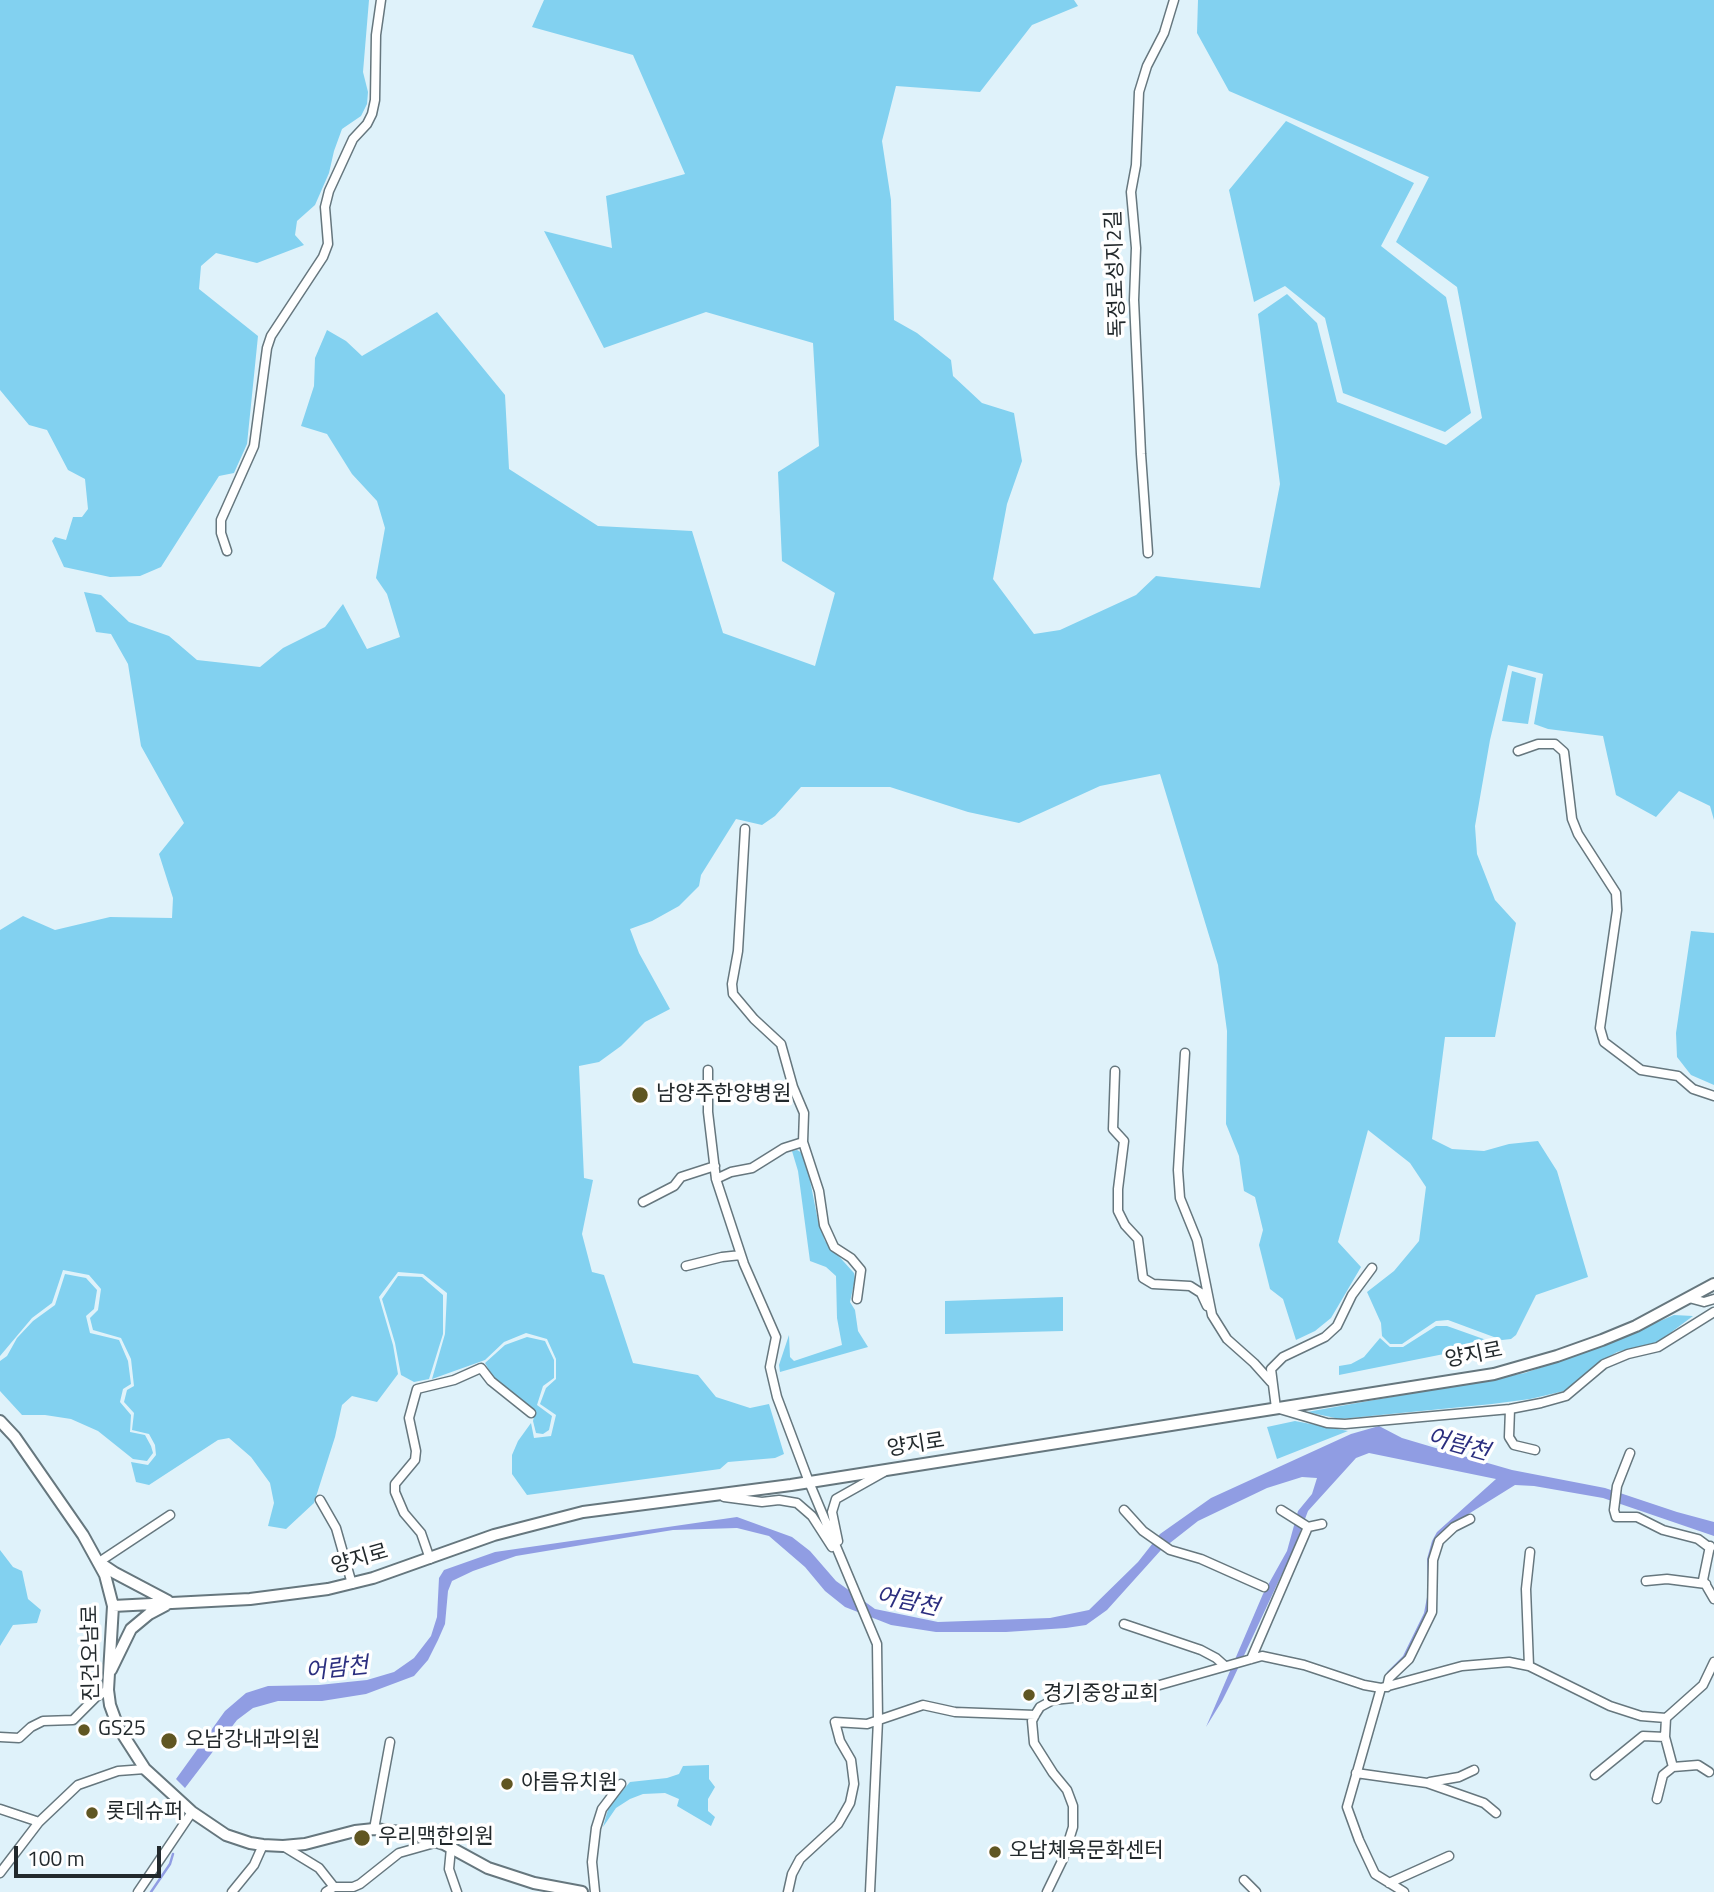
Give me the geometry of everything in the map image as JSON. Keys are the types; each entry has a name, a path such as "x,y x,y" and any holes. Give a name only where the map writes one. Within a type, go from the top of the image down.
{"street":[{"path":"227,551 220,520 254,446 267,348 271,336 323,257 328,244 325,207 329,191 353,139 372,114 375,100 376,35 381,0"},
{"name":"독정로성지2길","path":"1148,553 1134,300 1136,248 1131,192 1136,165 1139,92 1147,66 1164,33 1174,0"},
{"path":"1518,751 1538,744 1555,744 1564,752 1572,819 1578,834 1616,893 1617,910 1600,1028 1605,1042 1641,1070 1678,1076 1693,1089 1714,1096"},
{"path":"745,829 733,994 754,1019 781,1044 793,1087 804,1113 803,1142 819,1191 829,1237 834,1247 851,1258 861,1270 857,1299"},
{"path":"1185,1054 1178,1170 1180,1198 1197,1240 1212,1315"},
{"path":"708,1070 708,1112 716,1179 741,1255 776,1337 770,1367 777,1397 809,1482 877,1644 878,1720 870,1892"},
{"path":"1115,1071 1113,1129 1124,1141 1118,1211 1125,1225 1138,1239 1143,1278 1153,1284 1190,1286 1201,1293 1227,1339 1271,1382"},
{"path":"716,1179 731,1172 752,1168 784,1148 803,1142"},
{"path":"643,1202 674,1186 681,1177 715,1166"},
{"path":"686,1266 741,1255"},
{"path":"1372,1268 1352,1295 1337,1326 1325,1337 1283,1357 1271,1369 1276,1408 1327,1423 1345,1424 1510,1409 1566,1396 1604,1364 1628,1354 1658,1347 1714,1312"},
{"name":"양지로","path":"113,1606 250,1599 352,1584 494,1535 548,1520 652,1502 889,1470 1494,1374 1602,1340 1636,1326 1714,1284"},
{"path":"1689,1298 1704,1302 1714,1300"},
{"path":"430,1559 421,1533 404,1513 394,1492 395,1484 415,1460 416,1451 409,1418 417,1389 454,1380 481,1368 491,1381 531,1413"},
{"path":"1510,1409 1509,1437 1514,1445 1521,1449 1535,1450"},
{"name":"진건오남로","path":"0,1421 15,1437 99,1562 113,1606 108,1690 118,1727 145,1769 192,1812 226,1835 263,1845 283,1846 374,1829 410,1833 451,1847 488,1868 534,1884 575,1891"},
{"path":"1630,1453 1617,1486 1614,1510 1616,1517 1637,1517 1663,1530 1698,1539 1710,1547 1703,1580 1714,1599"},
{"path":"843,1565 833,1520 834,1503 840,1495 889,1470"},
{"path":"713,1495 762,1502 779,1500 797,1503 812,1517 843,1565"},
{"path":"320,1500 336,1528 352,1584"},
{"path":"1124,1510 1149,1536 1170,1550 1201,1559 1264,1587"},
{"path":"1281,1510 1308,1527 1322,1524"},
{"path":"170,1515 99,1562 171,1602"},
{"path":"1404,1892 1375,1874 1347,1807 1384,1687 1389,1678 1409,1659 1432,1612 1433,1560 1439,1541 1454,1527 1470,1519"},
{"path":"1251,1659 1308,1527"},
{"path":"1529,1667 1526,1589 1530,1552"},
{"path":"1646,1581 1667,1579 1706,1584"},
{"path":"108,1676 131,1629 149,1614 171,1602"},
{"path":"1124,1624 1201,1650 1227,1665"},
{"path":"1047,1892 1063,1859 1073,1827 1073,1806 1067,1790 1034,1743 1032,1721 1040,1707 1054,1700 1135,1692 1262,1656 1364,1685 1384,1687 1462,1666 1509,1662 1529,1667 1610,1706 1641,1716 1666,1718"},
{"path":"1673,1767 1665,1737 1666,1718 1703,1685 1714,1663"},
{"path":"0,1737 19,1738 43,1721 73,1720 96,1697 108,1690"},
{"path":"788,1892 792,1874 800,1859 838,1824 850,1803 854,1784 851,1760 840,1741 835,1722 867,1724 923,1705 955,1712 1035,1715"},
{"path":"1595,1775 1643,1736 1665,1737"},
{"path":"374,1829 390,1742"},
{"path":"1657,1800 1663,1775 1673,1767 1698,1765 1709,1772"},
{"path":"0,1873 38,1822 78,1785 118,1771 145,1769"},
{"path":"1427,1783 1459,1777 1474,1770"},
{"path":"1356,1773 1427,1783 1484,1803 1496,1812"},
{"path":"595,1892 592,1862 596,1828 602,1809 621,1784"},
{"path":"0,1809 38,1822"},
{"path":"138,1892 192,1812"},
{"path":"283,1846 319,1868 330,1890 360,1884 399,1853 438,1842"},
{"path":"232,1892 254,1865 263,1845"},
{"path":"451,1847 449,1869 457,1892"},
{"path":"1389,1882 1449,1856"},
{"path":"1244,1880 1256,1892"}],"shaded area":[{"path":"0,0 369,0 363,72 368,92 367,104 361,116 342,129 329,173 315,205 297,221 295,235 304,245 257,263 216,253 201,266 199,289 258,336 247,444 234,473 219,476 161,567 140,576 110,577 64,567 52,541 55,537 66,540 73,517 82,517 88,509 85,479 68,470 47,430 29,425 0,390"},
{"path":"544,0 1074,0 1078,6 1032,25 980,92 896,86 882,141 891,200 894,320 917,333 951,360 953,376 982,403 1014,413 1022,461 1007,504 993,579 1034,634 1060,630 1136,595 1156,576 1260,588 1280,484 1258,314 1287,294 1317,323 1337,402 1446,445 1482,418 1457,287 1396,242 1429,177 1229,91 1197,33 1198,0 1714,0 1714,820 1710,806 1679,791 1656,817 1616,795 1603,736 1548,729 1534,724 1543,674 1508,665 1490,740 1475,826 1477,854 1495,900 1516,923 1495,1037 1445,1037 1432,1139 1452,1149 1484,1151 1509,1144 1538,1141 1557,1171 1588,1277 1536,1295 1516,1335 1511,1339 1502,1340 1448,1320 1436,1321 1402,1344 1390,1344 1382,1336 1381,1323 1367,1292 1394,1271 1419,1241 1426,1187 1410,1163 1368,1130 1338,1242 1361,1267 1331,1318 1315,1331 1296,1340 1283,1299 1270,1289 1259,1245 1263,1230 1255,1197 1244,1191 1239,1156 1226,1124 1227,1031 1218,965 1160,774 1100,786 1019,823 968,812 890,787 801,787 775,816 762,825 736,819 701,875 699,886 679,906 652,921 630,929 639,953 670,1009 645,1022 621,1046 599,1062 579,1066 584,1178 593,1180 582,1234 592,1272 604,1275 633,1363 698,1375 716,1397 750,1408 769,1404 784,1454 775,1458 728,1462 720,1469 527,1495 512,1474 512,1455 531,1423 534,1438 551,1436 556,1415 540,1404 546,1388 556,1379 556,1359 547,1339 526,1333 504,1342 485,1360 432,1379 445,1334 447,1293 423,1274 398,1272 379,1297 398,1374 377,1402 352,1396 342,1405 314,1503 286,1529 268,1526 274,1503 270,1483 251,1457 229,1438 218,1440 149,1485 136,1482 131,1462 148,1465 156,1455 155,1445 149,1434 132,1430 134,1413 124,1402 127,1390 134,1386 131,1359 121,1338 93,1330 90,1318 98,1310 101,1289 89,1275 63,1270 52,1303 32,1318 0,1356 0,930 23,916 55,930 110,917 172,918 173,898 159,854 184,823 141,746 128,664 111,634 96,632 84,592 101,595 129,622 169,636 197,660 260,667 283,648 325,627 343,604 367,649 400,637 387,594 376,578 385,528 377,501 352,474 327,434 301,426 314,386 315,358 327,330 346,341 362,356 437,312 505,395 509,469 598,526 692,531 723,633 815,666 835,593 782,561 778,472 819,446 813,343 706,312 604,348 544,231 612,248 606,196 685,174 633,55 532,27"},
{"path":"1286,121 1414,183 1381,246 1446,297 1471,413 1445,432 1343,393 1325,318 1285,286 1254,302 1229,190"},
{"path":"1512,671 1536,678 1528,724 1502,721"},
{"path":"1691,931 1714,933 1714,1085 1691,1075 1677,1057 1676,1033"},
{"path":"792,1151 802,1153 809,1175 825,1241 854,1273 850,1302 855,1310 858,1331 868,1347 780,1372 779,1365 789,1335 790,1357 794,1361 842,1345 837,1318 836,1276 826,1267 810,1261 798,1171"},
{"path":"65,1274 86,1278 97,1290 94,1309 86,1316 90,1333 119,1340 128,1361 131,1384 123,1389 120,1402 131,1415 130,1432 145,1435 151,1446 153,1453 147,1461 133,1459 98,1431 71,1419 22,1415 0,1391 0,1361 7,1356 17,1338 33,1321 55,1305"},
{"path":"398,1276 422,1277 443,1295 443,1334 429,1379 414,1382 401,1375 382,1299"},
{"path":"1063,1297 1063,1331 945,1334 945,1301"},
{"path":"1674,1315 1693,1316 1658,1342 1617,1352 1564,1391 1492,1404 1340,1419 1307,1412 1525,1373 1604,1345"},
{"path":"1436,1326 1447,1326 1492,1342 1339,1375 1339,1366 1351,1364 1364,1357 1380,1338 1390,1347 1403,1347"},
{"path":"527,1337 545,1341 554,1360 554,1378 543,1386 537,1405 552,1416 549,1430 543,1434 536,1433 533,1421 535,1412 493,1377 485,1363 505,1345"},
{"path":"1295,1421 1348,1431 1277,1459 1267,1427"},
{"path":"1379,1426 1402,1438 1512,1470 1605,1488 1714,1522 1714,1536 1603,1498 1515,1485 1440,1534 1430,1558 1429,1610 1412,1650 1383,1683 1387,1672 1403,1656 1424,1613 1428,1592 1427,1559 1432,1541 1437,1532 1496,1479 1369,1453 1356,1458 1308,1511 1294,1548 1233,1679 1206,1727 1263,1594 1287,1551 1298,1511 1312,1494 1317,1478 1302,1477 1267,1488 1198,1521 1161,1550 1107,1610 1086,1625 1066,1628 1006,1632 936,1632 891,1625 845,1607 769,1536 737,1528 673,1530 516,1556 452,1581 448,1591 445,1624 428,1660 414,1676 366,1694 322,1701 278,1701 253,1708 237,1720 185,1788 176,1779 225,1711 246,1693 268,1686 367,1680 394,1672 414,1658 431,1636 437,1617 439,1578 444,1570 495,1552 737,1517 792,1537 810,1551 836,1581 875,1609 938,1622 1050,1618 1089,1610 1138,1562 1160,1534 1211,1498 1351,1434"},
{"path":"0,1550 13,1567 22,1571 28,1599 41,1610 37,1623 13,1625 0,1646"},
{"path":"709,1765 709,1779 715,1787 708,1799 708,1811 715,1817 711,1826 677,1806 679,1799 665,1793 643,1794 630,1799 616,1808 603,1827 609,1806 630,1782 667,1778 679,1774 683,1766"}],"waterway":[{"name":"어람천","path":"151,1892 170,1864 173,1854"}],"place":[{"name":"남양주한양병원","path":"640,1095"},
{"name":"경기중앙교회","path":"1029,1695"},
{"name":"GS25","path":"84,1730"},
{"name":"오남강내과의원","path":"169,1741"},
{"name":"아름유치원","path":"507,1784"},
{"name":"롯데슈퍼","path":"92,1813"},
{"name":"우리맥한의원","path":"362,1838"},
{"name":"오남쳬육문화센터","path":"995,1852"}]}
